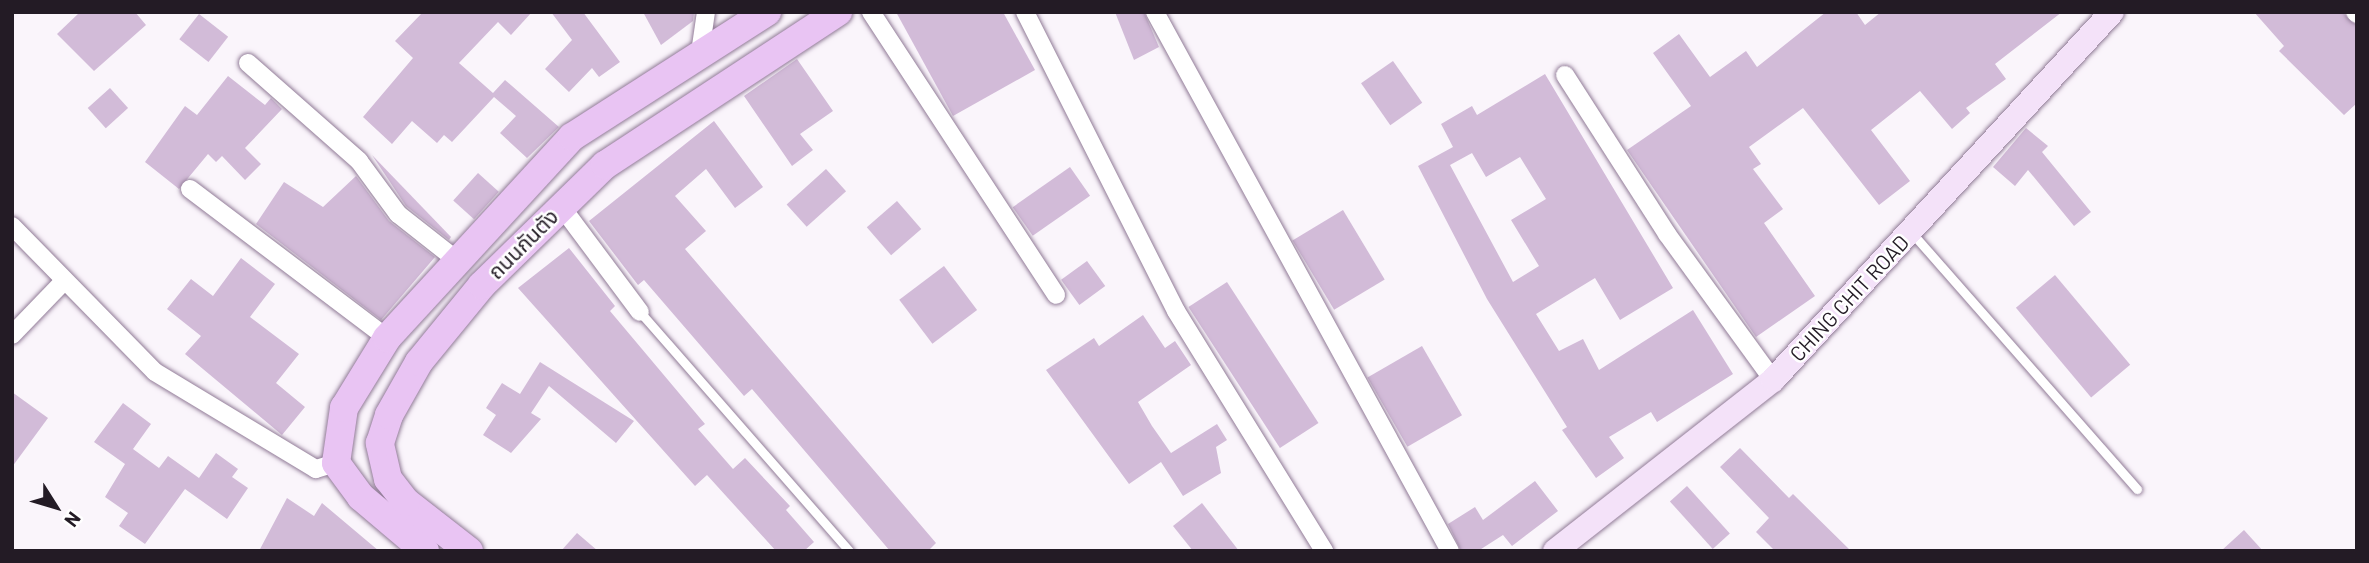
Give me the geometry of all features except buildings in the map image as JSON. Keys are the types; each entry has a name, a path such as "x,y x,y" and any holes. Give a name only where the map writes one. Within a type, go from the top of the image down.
{"main road":[{"name":"ถนนกันตัง","path":"336,463 344,408 387,338 454,258 572,137 767,12"},
{"name":"ถนนกันตัง","path":"468,551 406,502 388,479 380,443 389,415 419,362 482,285 605,165 720,83 838,12"},
{"path":"700,54 720,83"},
{"path":"454,258 482,285"},
{"path":"336,463 361,497 425,551"}],"street":[{"path":"700,54 706,12"},
{"path":"871,12 1056,295"},
{"path":"1025,12 1176,311 1324,551"},
{"path":"1155,12 1450,551"},
{"name":"CHING CHIT ROAD","path":"1555,551 1773,380 2112,12"},
{"path":"248,62 359,161 398,214 454,258"},
{"path":"1565,75 1667,234 1773,380"},
{"path":"190,189 387,338"},
{"path":"561,206 640,312"},
{"path":"12,226 155,372 316,468 336,463"},
{"path":"12,335 64,281"}],"lane":[{"path":"1911,231 2137,489"},
{"path":"640,312 849,551"}]}
